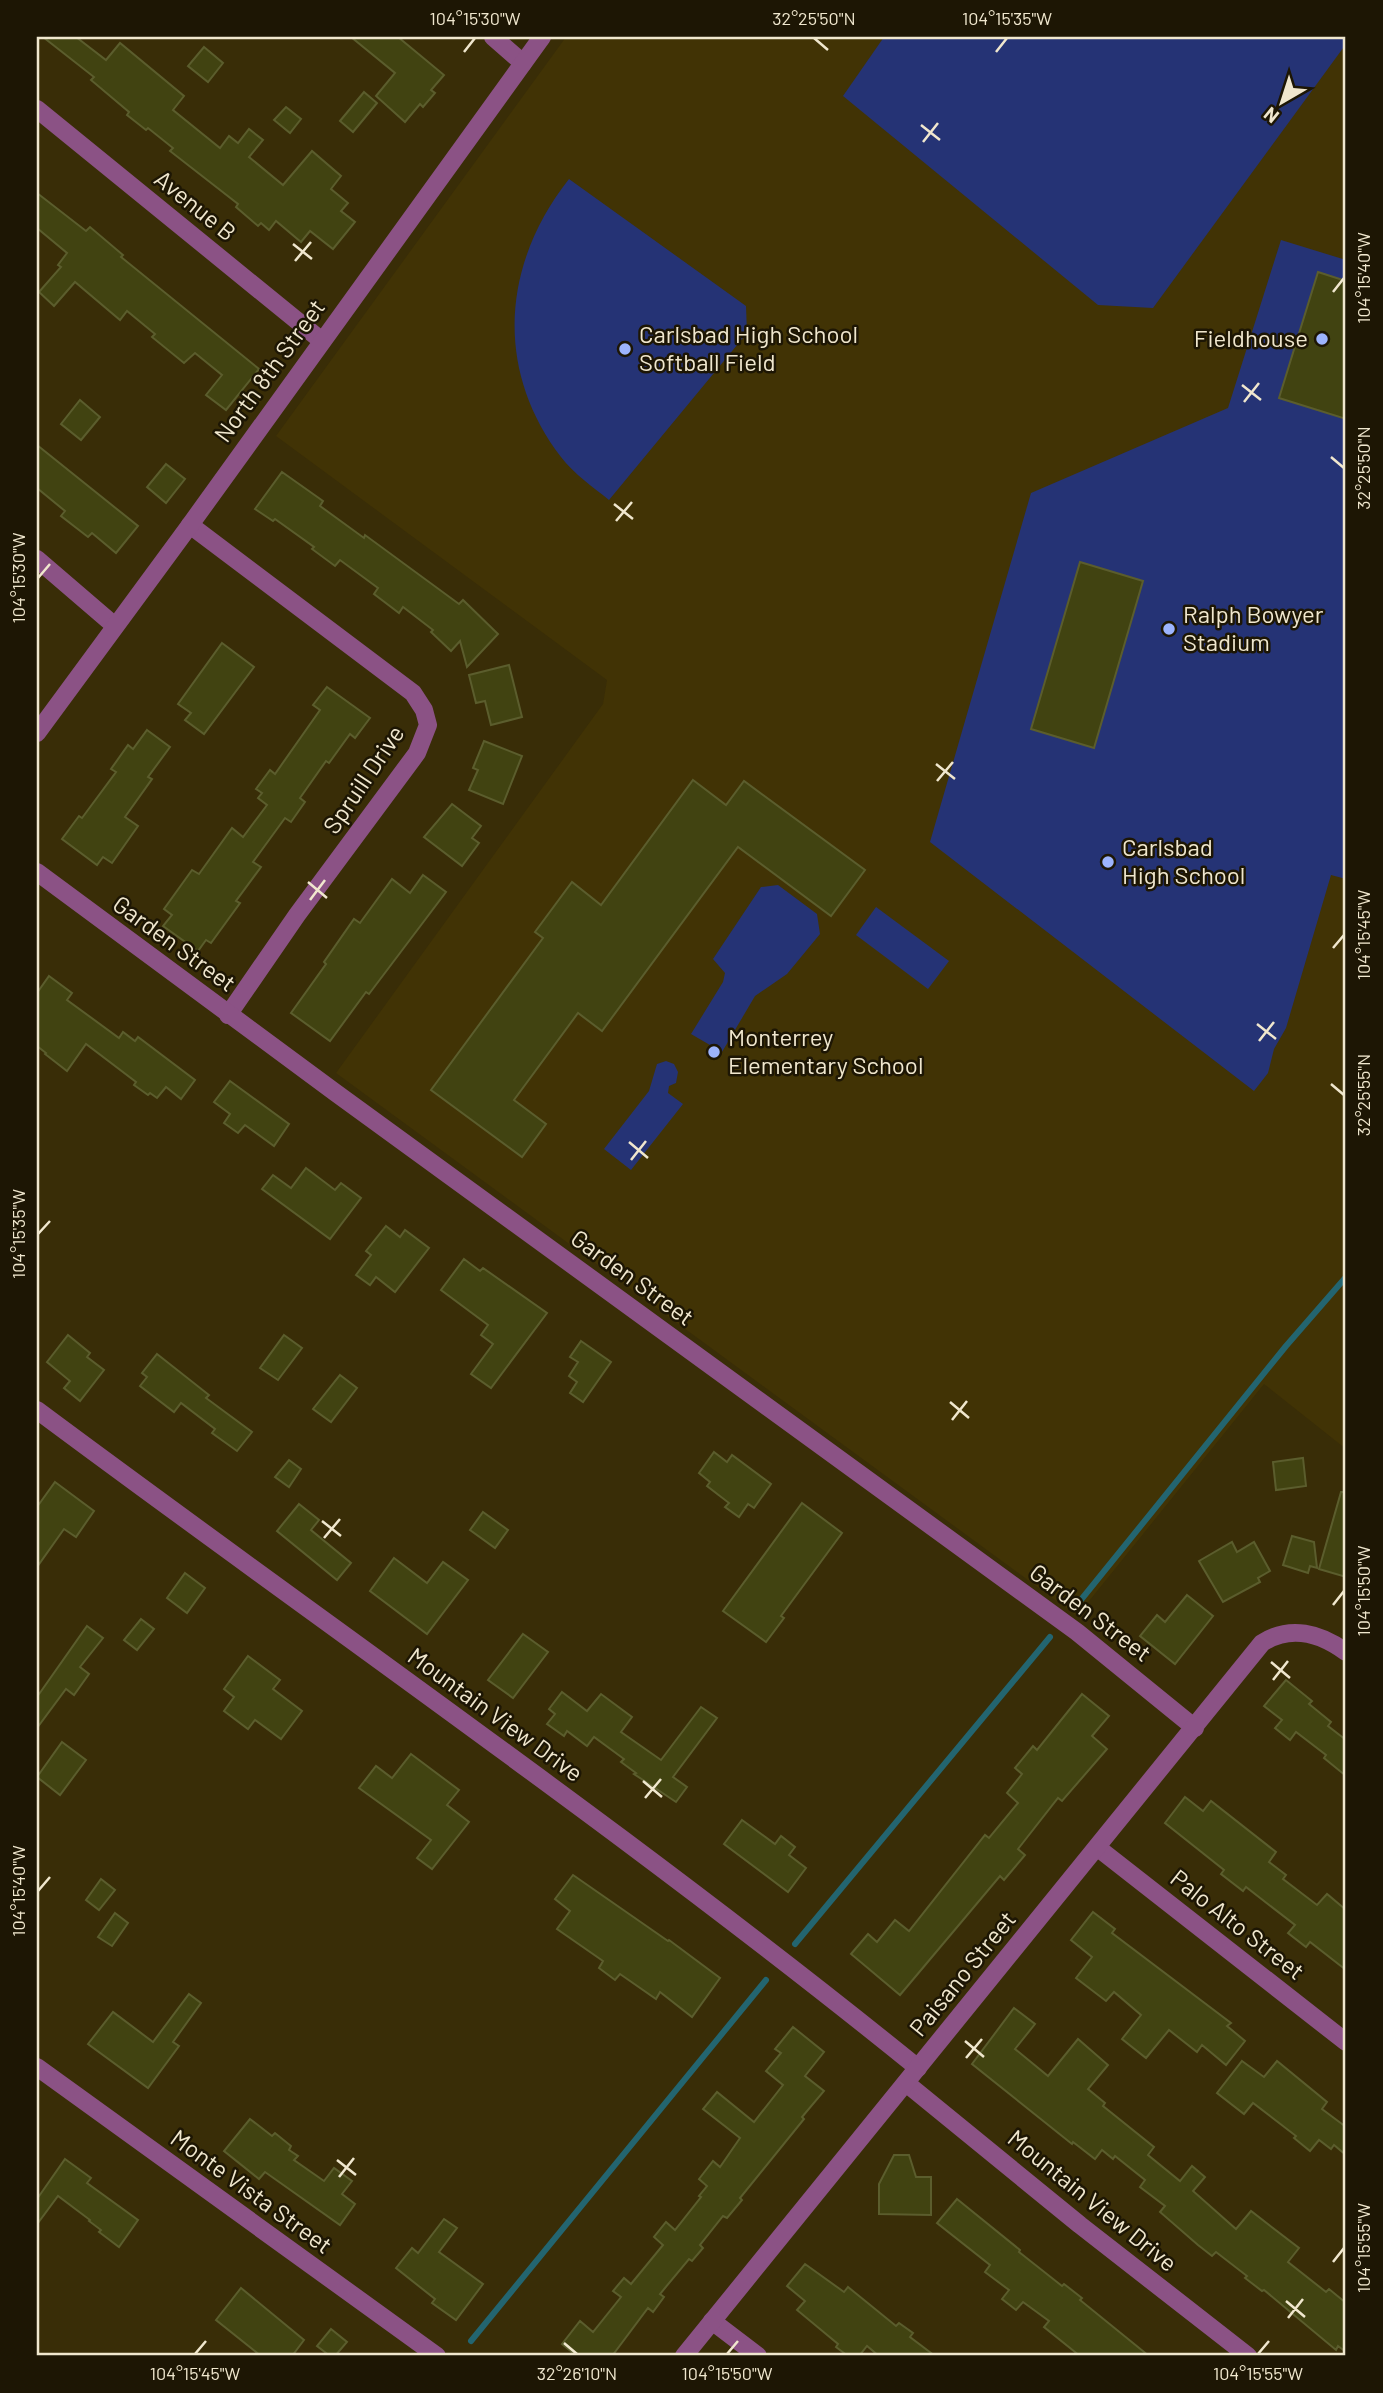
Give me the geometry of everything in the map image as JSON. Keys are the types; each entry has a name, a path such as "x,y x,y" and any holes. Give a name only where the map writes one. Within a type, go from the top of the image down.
{"street":[{"path":"493,37 523,62"},
{"name":"North 8th Street","path":"37,733 542,37"},
{"name":"Avenue B","path":"37,109 322,341"},
{"name":"Spruill Drive","path":"190,525 413,693 424,710 428,725 408,767 297,915 229,1015"},
{"path":"37,559 115,626"},
{"name":"Garden Street","path":"37,872 229,1015 1053,1614 1195,1728"},
{"name":"Mountain View Drive","path":"37,1410 496,1745 798,1971 918,2068"},
{"name":"Paisano Street","path":"684,2356 1262,1643 1274,1635 1306,1633 1320,1637 1346,1652"},
{"name":"Palo Alto Street","path":"1098,1848 1346,2042"},
{"name":"Monte Vista Street","path":"37,2067 437,2356"},
{"name":"Mountain View Drive","path":"906,2083 1080,2225 1248,2356"},
{"path":"712,2321 758,2356"}],"shaded area":[{"name":"Carlsbad High School","path":"566,37 1346,37 1346,1449 1264,1384 1077,1616 336,1073 603,704 607,680 276,436"},
{"path":"884,37 1346,37 1346,44 1153,308 1098,305 843,96"},
{"name":"Carlsbad High School Softball Field","path":"569,179 746,306 747,333 609,500 566,463 539,423 525,388 516,353 515,317 519,281 530,246 547,212"},
{"name":"Ralph Bowyer Stadium","path":"1281,240 1346,260 1346,879 1331,875 1286,1028 1274,1049 1268,1073 1254,1091 930,842 1031,493 1228,408"},
{"path":"778,885 817,914 820,934 787,974 755,996 722,1052 691,1034 723,982 725,973 713,959 761,887"},
{"path":"876,907 949,961 928,989 856,935"},
{"path":"666,1061 674,1064 678,1072 676,1083 669,1086 668,1093 683,1104 631,1170 604,1149 649,1091 657,1064"}],"building":[{"path":"43,37 76,37 106,60 120,43 184,96 173,110 220,148 229,136 238,143 249,129 263,140 249,157 283,185 312,151 341,176 331,189 348,203 341,211 355,222 333,249 310,231 301,242 276,221 269,230 261,223 258,226 236,207 238,204 170,151 173,148 127,115 129,112 91,80 94,77"},
{"path":"351,37 398,37 444,75 431,90 435,93 423,107 420,104 405,122 376,96 395,73"},
{"path":"204,47 223,63 208,82 188,66"},
{"path":"364,92 377,103 353,132 340,121"},
{"path":"286,107 301,119 290,133 274,120"},
{"path":"37,193 86,231 90,227 123,255 121,257 259,369 226,410 206,395 222,375 195,353 184,363 152,337 155,334 127,311 120,320 75,282 54,306 39,292 61,267 58,265 67,253 37,228"},
{"name":"Fieldhouse","path":"1318,272 1346,281 1346,419 1279,398"},
{"path":"80,400 100,417 81,440 61,424"},
{"path":"37,445 138,526 116,553 92,533 88,537 61,516 65,511 37,488"},
{"path":"166,464 185,479 166,503 147,487"},
{"path":"282,472 323,501 320,506 364,538 365,535 459,604 463,600 498,634 467,667 460,641 451,651 431,632 433,630 403,607 399,613 374,594 378,588 340,560 335,566 275,519 273,521 255,509"},
{"path":"1080,562 1143,581 1094,748 1031,729"},
{"path":"222,643 254,667 204,734 185,720 191,713 178,704"},
{"path":"509,665 522,717 491,725 485,701 476,703 469,675"},
{"path":"327,687 370,718 355,738 350,734 329,763 326,761 300,798 305,802 291,822 285,818 253,862 261,867 236,901 240,903 211,943 206,940 198,951 163,926 172,915 164,909 192,870 199,874 232,828 243,837 267,805 258,798 262,793 256,789 270,770 275,774 320,710 313,705"},
{"path":"147,730 170,747 148,777 152,779 125,817 138,826 112,863 103,857 97,865 62,839 79,816 82,818 116,772 111,769 128,745 133,749"},
{"path":"484,741 522,756 503,804 469,790 478,770 473,768"},
{"path":"693,780 726,805 744,781 865,870 831,916 738,847 602,1031 578,1013 514,1100 546,1124 522,1157 431,1090 543,938 535,932 572,882 601,905"},
{"path":"452,804 481,826 472,838 479,843 462,866 424,837"},
{"path":"423,875 446,892 330,1041 291,1013 354,919 360,923 392,879 410,893"},
{"path":"49,976 72,993 67,1000 119,1038 123,1032 135,1041 138,1037 195,1080 181,1099 166,1087 157,1098 150,1093 148,1095 134,1085 136,1082 86,1044 67,1071 45,1054 37,1046 37,993"},
{"path":"230,1081 289,1124 274,1146 245,1125 238,1133 224,1123 230,1114 214,1102"},
{"path":"306,1168 335,1190 341,1183 361,1198 330,1239 262,1189 273,1175 291,1188"},
{"path":"386,1226 400,1237 405,1230 429,1248 395,1292 376,1277 370,1285 356,1275 371,1255 366,1251"},
{"path":"464,1259 480,1271 483,1268 547,1313 491,1388 471,1374 493,1344 481,1335 488,1325 441,1290"},
{"path":"68,1335 90,1353 87,1357 104,1370 80,1401 64,1388 70,1381 47,1362"},
{"path":"284,1335 302,1348 278,1380 260,1368"},
{"path":"581,1341 611,1362 583,1402 570,1393 577,1382 569,1376 578,1362 570,1357"},
{"path":"157,1354 209,1395 206,1398 252,1432 237,1451 212,1433 215,1429 181,1403 174,1412 140,1386 147,1377 142,1373"},
{"path":"340,1375 357,1388 331,1422 313,1409"},
{"path":"714,1452 727,1462 732,1455 771,1484 754,1508 748,1504 739,1517 725,1507 729,1503 707,1486 710,1482 699,1473"},
{"path":"1303,1458 1306,1486 1276,1490 1273,1462"},
{"path":"289,1460 301,1469 289,1487 275,1477"},
{"path":"55,1482 94,1511 76,1537 64,1529 37,1567 37,1507"},
{"path":"1341,1492 1346,1492 1346,1577 1319,1569"},
{"path":"802,1503 842,1533 781,1616 784,1618 766,1642 723,1611"},
{"path":"299,1504 319,1520 311,1530 351,1563 337,1580 277,1531"},
{"path":"483,1512 508,1530 495,1548 470,1530"},
{"path":"1292,1536 1314,1542 1317,1568 1310,1566 1308,1573 1283,1565"},
{"path":"1232,1542 1237,1552 1254,1542 1270,1571 1258,1578 1260,1582 1223,1602 1199,1561"},
{"path":"394,1558 427,1583 443,1562 468,1580 427,1634 370,1591"},
{"path":"185,1573 205,1588 187,1613 167,1598"},
{"path":"1187,1595 1213,1616 1175,1664 1140,1636 1157,1615 1165,1622"},
{"path":"141,1619 154,1629 137,1650 124,1640"},
{"path":"87,1626 103,1638 80,1667 89,1674 74,1695 66,1689 37,1728 37,1697"},
{"path":"523,1634 548,1652 513,1698 488,1680"},
{"path":"248,1656 280,1680 273,1689 302,1711 281,1739 255,1720 248,1729 224,1711 234,1697 224,1689"},
{"path":"1286,1680 1312,1701 1309,1704 1331,1722 1328,1726 1346,1740 1346,1776 1324,1758 1326,1755 1296,1732 1290,1740 1275,1728 1282,1720 1264,1706"},
{"path":"562,1692 587,1711 601,1694 632,1717 621,1732 661,1760 701,1707 717,1718 673,1777 687,1787 676,1802 634,1774 636,1773 621,1762 624,1759 594,1737 587,1746 567,1731 564,1736 547,1724 555,1714 549,1709"},
{"path":"1082,1694 1109,1716 1092,1736 1107,1749 1062,1801 1058,1798 1018,1849 1025,1855 1004,1880 1000,1876 900,1995 851,1954 868,1934 877,1942 895,1920 909,1931 985,1835 989,1838 1018,1803 1007,1793 1022,1774 1015,1768 1033,1746 1037,1750"},
{"path":"62,1742 86,1760 60,1795 37,1777"},
{"path":"411,1754 459,1790 447,1805 469,1822 432,1869 417,1858 431,1840 359,1788 376,1766 392,1778"},
{"path":"1185,1797 1203,1811 1211,1801 1276,1852 1269,1862 1286,1875 1283,1879 1317,1905 1327,1894 1346,1910 1346,1970 1310,1942 1306,1947 1288,1933 1295,1925 1246,1887 1243,1891 1221,1874 1224,1870 1165,1823"},
{"path":"742,1820 775,1844 781,1836 795,1847 789,1855 806,1868 788,1892 724,1844"},
{"path":"573,1875 720,1978 692,2017 660,1992 656,1999 620,1974 615,1980 599,1968 603,1961 557,1929 570,1911 555,1899"},
{"path":"101,1879 115,1890 99,1910 86,1900"},
{"path":"1093,1912 1115,1929 1112,1933 1231,2023 1227,2026 1245,2041 1226,2065 1202,2045 1197,2052 1169,2030 1146,2058 1122,2039 1141,2015 1114,1992 1106,2001 1076,1978 1092,1957 1071,1940"},
{"path":"115,1913 128,1923 112,1946 98,1937"},
{"path":"189,1994 201,2003 173,2042 179,2046 148,2088 88,2044 113,2012 153,2042"},
{"path":"1014,2008 1035,2024 1015,2049 1048,2076 1078,2039 1108,2065 1088,2089 1105,2103 1103,2106 1154,2147 1148,2155 1180,2181 1192,2166 1205,2177 1193,2191 1236,2229 1251,2211 1299,2248 1288,2262 1326,2292 1329,2289 1346,2303 1346,2352 1338,2346 1336,2350 1216,2252 1212,2256 1198,2245 1160,2212 1165,2206 1140,2187 1145,2180 1115,2156 1113,2159 1102,2150 1095,2159 1073,2142 1072,2144 972,2064"},
{"path":"793,2027 824,2052 805,2076 824,2091 740,2198 742,2200 727,2218 723,2216 700,2245 703,2248 692,2261 689,2259 660,2294 664,2297 653,2312 648,2308 612,2356 577,2356 562,2344 580,2321 593,2332 621,2297 613,2291 624,2278 631,2284 663,2245 654,2237 666,2222 675,2230 707,2186 699,2179 713,2161 720,2167 740,2138 703,2109 717,2092 754,2122 783,2085 766,2071 781,2053 775,2049"},
{"path":"1242,2061 1264,2077 1277,2061 1327,2102 1322,2109 1346,2127 1346,2155 1334,2145 1331,2149 1319,2140 1310,2151 1294,2138 1296,2136 1253,2103 1244,2114 1217,2093"},
{"path":"250,2119 291,2146 289,2150 298,2156 294,2160 324,2181 334,2168 352,2181 342,2194 355,2204 340,2225 265,2172 259,2179 224,2151"},
{"path":"894,2155 909,2155 916,2177 931,2177 931,2215 879,2214 879,2184"},
{"path":"65,2159 91,2178 87,2183 138,2220 119,2247 99,2232 101,2230 90,2220 58,2196 37,2222 37,2199"},
{"path":"957,2199 1020,2250 1019,2252 1062,2286 1064,2284 1082,2298 1080,2300 1149,2356 1080,2356 1044,2327 1049,2321 1023,2302 1016,2310 1002,2299 1009,2290 985,2272 990,2265 937,2223"},
{"path":"444,2219 457,2228 439,2252 483,2284 456,2320 432,2303 435,2299 396,2268 412,2248 418,2253"},
{"path":"805,2264 844,2292 848,2287 896,2326 899,2323 913,2333 910,2337 935,2356 879,2356 867,2346 859,2356 848,2356 836,2347 838,2344 797,2310 805,2301 787,2286"},
{"path":"241,2288 304,2340 292,2356 261,2356 216,2320"},
{"path":"331,2329 347,2342 335,2356 330,2356 317,2346"}],"waterway":[{"path":"1076,1606 1286,1346 1346,1277"},
{"path":"795,1944 1050,1637"},
{"path":"471,2341 766,1980"}],"place":[{"name":"Fieldhouse","path":"1322,339"},
{"name":"Carlsbad High School Softball Field","path":"625,349"},
{"name":"Ralph Bowyer Stadium","path":"1169,629"},
{"name":"Carlsbad High School","path":"1108,862"},
{"name":"Monterrey Elementary School","path":"714,1052"}]}
